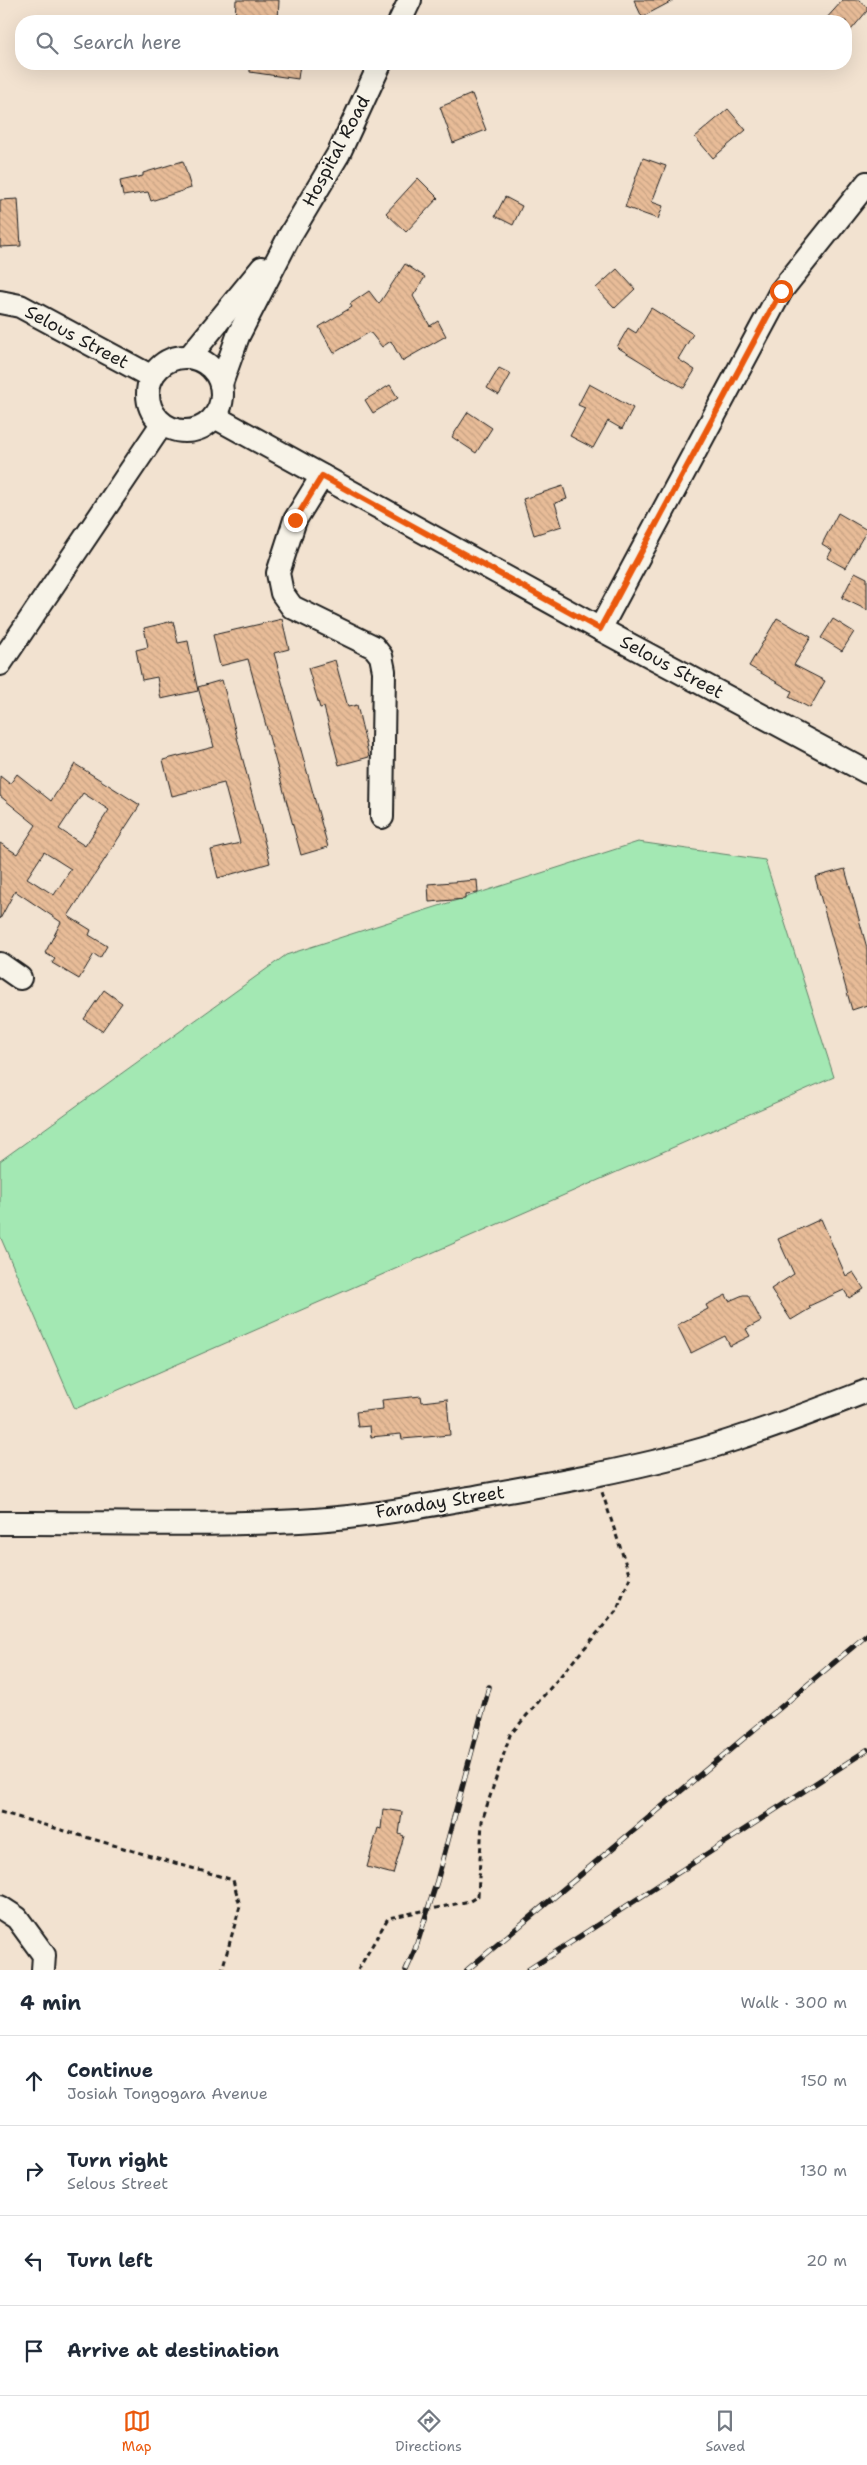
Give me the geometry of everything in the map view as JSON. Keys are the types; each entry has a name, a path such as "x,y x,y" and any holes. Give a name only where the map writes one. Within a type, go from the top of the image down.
{"street":[{"path":"403,15 410,0"},
{"name":"Hospital Road","path":"289,237 338,153 377,70"},
{"path":"600,629 781,291 867,183"},
{"path":"190,356 289,237"},
{"path":"221,384 238,336 289,237"},
{"name":"Selous Street","path":"0,302 20,306 152,376"},
{"path":"178,356 190,356 203,360 213,368 221,384 221,405 215,417 206,425 184,432 162,424 154,415 149,405 147,393 152,376 166,361 178,356"},
{"name":"Selous Street","path":"215,417 600,629 867,772"},
{"path":"0,664 162,424"},
{"path":"322,476 295,520 278,573 282,593 292,607 374,647 381,656 384,672 382,817"},
{"path":"0,964 20,978"},
{"name":"Faraday Street","path":"0,1523 219,1524 317,1520 404,1510 597,1475 696,1451 766,1429 867,1391"},
{"path":"0,1907 17,1918 44,1955 43,1970"}],"path":[{"path":"358,1970 388,1918 470,1901 478,1896 482,1821 510,1735 616,1610 630,1577 597,1475"},
{"path":"0,1812 234,1880 240,1906 222,1970"}],"green space":[{"path":"638,842 765,860 834,1077 75,1409 0,1236 0,1161 286,955"}],"building":[{"path":"236,0 279,0 278,15 235,15"},
{"path":"634,0 674,0 646,15 641,15"},
{"path":"843,0 859,0 867,7 867,11 852,29 852,15 829,15"},
{"path":"250,70 299,70 298,79 250,72"},
{"path":"472,94 486,130 453,143 440,107"},
{"path":"728,109 746,130 713,158 695,137"},
{"path":"643,158 666,166 652,202 663,206 658,219 625,207"},
{"path":"183,161 191,188 151,201 148,192 123,196 120,181 143,176 143,173"},
{"path":"418,178 438,198 406,232 386,213"},
{"path":"505,197 522,206 513,225 495,216"},
{"path":"18,199 21,246 0,247 0,200"},
{"path":"405,264 425,277 413,296 430,326 438,321 446,336 402,361 391,341 382,347 370,332 334,353 319,327 352,307 350,304 369,291 379,304"},
{"path":"617,269 635,289 615,308 596,288"},
{"path":"651,308 693,334 678,359 695,370 684,388 617,347 628,328 636,333"},
{"path":"499,368 511,374 499,395 487,388"},
{"path":"589,384 633,408 622,429 608,421 593,448 570,436 585,408 578,405"},
{"path":"390,385 398,398 373,413 365,400"},
{"path":"468,412 492,428 476,453 452,437"},
{"path":"563,486 567,499 555,503 562,526 534,535 523,499"},
{"path":"838,513 867,530 845,568 827,558 832,550 822,544"},
{"path":"855,572 867,578 867,610 842,598"},
{"path":"777,618 811,637 794,665 825,681 810,708 789,697 792,691 749,666"},
{"path":"282,619 289,649 274,653 328,847 301,855 248,659 220,666 213,635"},
{"path":"833,619 854,632 842,651 821,638"},
{"path":"173,621 178,643 188,641 198,691 161,699 157,677 142,680 136,650 148,647 144,628"},
{"path":"335,660 348,707 357,705 369,757 339,765 324,707 320,708 308,668"},
{"path":"222,680 270,863 218,878 211,850 240,843 224,783 172,796 163,760 214,747 198,687"},
{"path":"75,764 140,805 68,916 91,930 89,935 107,946 100,958 94,954 79,979 52,963 55,959 45,953 61,922 15,891 0,919 0,843 17,854 36,825 0,796 0,776 10,784 17,774 51,801","holes":["83,793 109,810 85,846 59,829","44,852 71,869 54,895 27,878"]},
{"path":"845,869 867,948 867,1005 852,1010 815,877"},
{"path":"477,880 478,893 465,894 465,899 429,902 428,884"},
{"path":"104,990 122,1003 102,1031 84,1019"},
{"path":"821,1219 846,1276 853,1272 864,1289 849,1298 844,1290 809,1306 811,1308 791,1320 771,1289 794,1274 778,1239"},
{"path":"726,1295 729,1301 743,1295 748,1295 761,1321 746,1329 750,1336 730,1346 725,1336 691,1353 677,1325 708,1309 706,1305"},
{"path":"421,1396 422,1402 447,1399 450,1435 402,1439 401,1434 371,1437 370,1426 358,1427 356,1412 383,1409 382,1400"},
{"path":"383,1809 402,1812 399,1834 404,1836 393,1874 367,1867 378,1828 381,1829"}],"railway":[{"path":"467,1970 867,1635"},
{"path":"406,1970 415,1950 437,1881 489,1687"},
{"path":"528,1970 867,1750"}],"route":[{"path":"295,520 322,476 600,629 781,291"}]}
